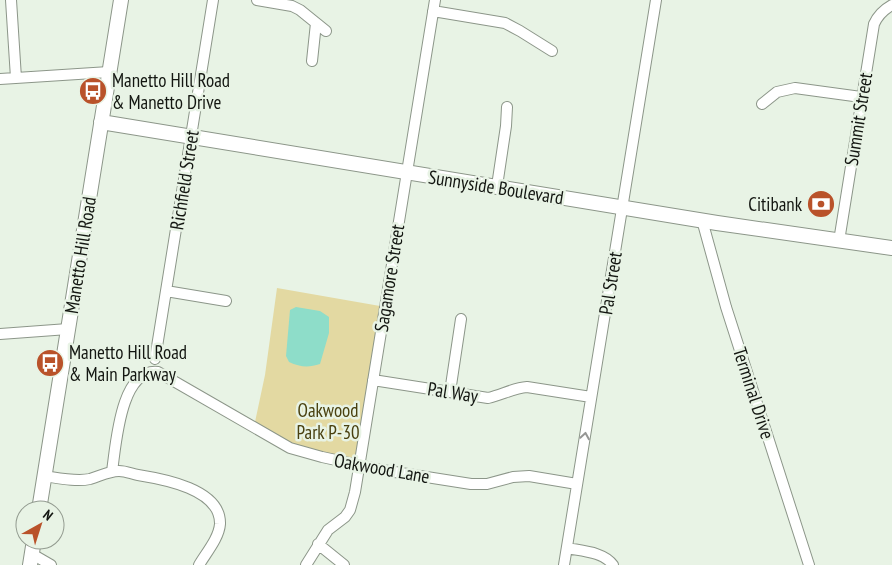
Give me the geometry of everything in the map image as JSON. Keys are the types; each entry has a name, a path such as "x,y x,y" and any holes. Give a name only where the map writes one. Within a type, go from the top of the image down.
{"main road":[{"name":"Manetto Hill Road","path":"40,500 121,0"},
{"name":"Sunnyside Boulevard","path":"101,122 702,220 892,248"}],"street":[{"path":"11,0 16,78"},
{"name":"Richfield Street","path":"155,360 213,0"},
{"path":"257,0 292,6 300,10 326,32"},
{"name":"Sagamore Street","path":"306,565 328,530 345,517 350,510 355,492 435,0"},
{"name":"Pal Street","path":"564,565 622,207 652,1"},
{"name":"Summit Street","path":"839,241 874,24 883,10 892,5"},
{"path":"433,11 505,23 552,51"},
{"path":"312,61 316,23"},
{"path":"0,79 109,72"},
{"path":"762,104 777,92 795,88 861,97"},
{"path":"497,186 507,107"},
{"name":"Terminal Drive","path":"702,220 726,307 809,565"},
{"path":"166,291 226,301"},
{"path":"450,392 461,319"},
{"path":"0,334 68,329"},
{"name":"Oakwood Lane","path":"112,471 120,422 131,388 147,373 158,372 290,448 322,457 472,484 487,484 513,477 529,476 577,484"},
{"name":"Pal Way","path":"373,380 488,398 517,388 526,387 560,391 591,398"},
{"path":"44,476 79,480 112,471 122,471 162,478 181,484 205,498 218,514 220,526 216,538 199,565"},
{"path":"318,544 344,565"},
{"path":"567,548 606,558 613,565"},
{"path":"31,560 51,565"}],"green space":[{"name":"Oakwood Park P-30","path":"277,288 380,306 357,461 291,446 255,422 265,375"}],"water":[{"path":"296,307 320,311 329,317 329,333 320,364 300,366 289,362 286,356 290,310"}],"place":[{"name":"Manetto Hill Road & Manetto Drive","path":"93,91"},
{"name":"Citibank","path":"821,204"},
{"name":"Manetto Hill Road & Main Parkway","path":"50,363"}]}
